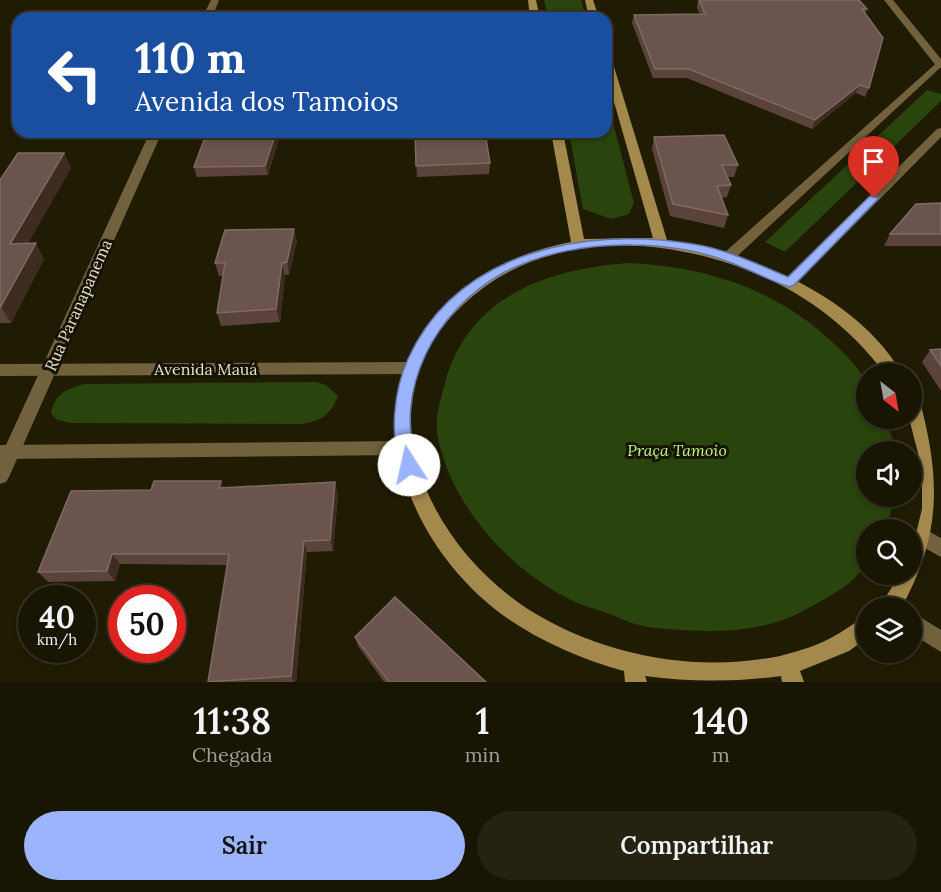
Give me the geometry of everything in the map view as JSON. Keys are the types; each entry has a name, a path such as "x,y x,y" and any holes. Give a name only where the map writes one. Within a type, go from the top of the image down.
{"main road":[{"path":"612,77 661,243"},
{"path":"558,138 578,245"},
{"path":"856,633 791,674 635,673 560,639 498,600 450,551 419,499 404,448 403,406 411,368 422,343 455,301 476,285 524,259 578,245 615,241 661,243 728,257 789,282 834,311 874,347 886,363"},
{"path":"898,597 935,545 937,489 928,437 922,424"}],"street":[{"path":"728,257 940,64 888,0"},
{"path":"789,282 941,131"},
{"name":"Rua Paranapanema","path":"0,477 5,452 49,370 153,138"},
{"name":"Avenida Mauá","path":"0,370 411,368"},
{"path":"5,452 404,448"},
{"path":"922,629 941,642"}],"green space":[{"path":"544,0 581,0 584,12 547,12"},
{"path":"927,90 941,94 941,101 785,252 765,242"},
{"path":"612,119 634,203 629,214 611,219 583,209 570,138 612,138"},
{"name":"Praça Tamoio","path":"628,263 656,265 710,275 736,283 785,306 830,340 855,365 856,429 888,429 892,441 856,441 856,507 892,507 889,519 856,519 855,578 803,611 761,626 714,631 648,627 576,602 548,587 525,571 485,531 467,508 453,483 443,458 437,432 439,407 456,353 472,328 492,308 515,293 541,281 598,266"},
{"path":"316,382 326,385 338,396 328,413 320,419 301,424 71,423 57,420 51,413 55,401 62,393 84,384"}],"building":[{"path":"699,0 859,0 867,9 862,9 883,38 869,88 860,85 815,120 689,69 655,69 634,15 705,14"},
{"path":"724,135 738,165 722,165 731,185 717,186 728,215 673,204 654,137"},
{"path":"205,138 274,138 265,166 194,167"},
{"path":"415,138 486,138 490,163 416,166"},
{"path":"18,153 64,153 10,244 36,243 0,308 0,180"},
{"path":"941,203 941,234 890,234 916,204"},
{"path":"294,229 287,262 282,263 276,309 217,313 225,263 215,263 225,230"},
{"path":"941,349 941,366 930,350"},
{"path":"154,481 221,481 219,488 335,482 330,540 304,541 291,676 208,682 229,554 112,554 107,571 38,572 71,491 151,490"},
{"path":"395,597 486,682 389,682 355,637"}],"route":[{"path":"409,465 404,448 403,406 411,368 422,343 455,301 499,270 550,250 578,245 633,241 695,248 759,268 789,282 874,198"}]}
